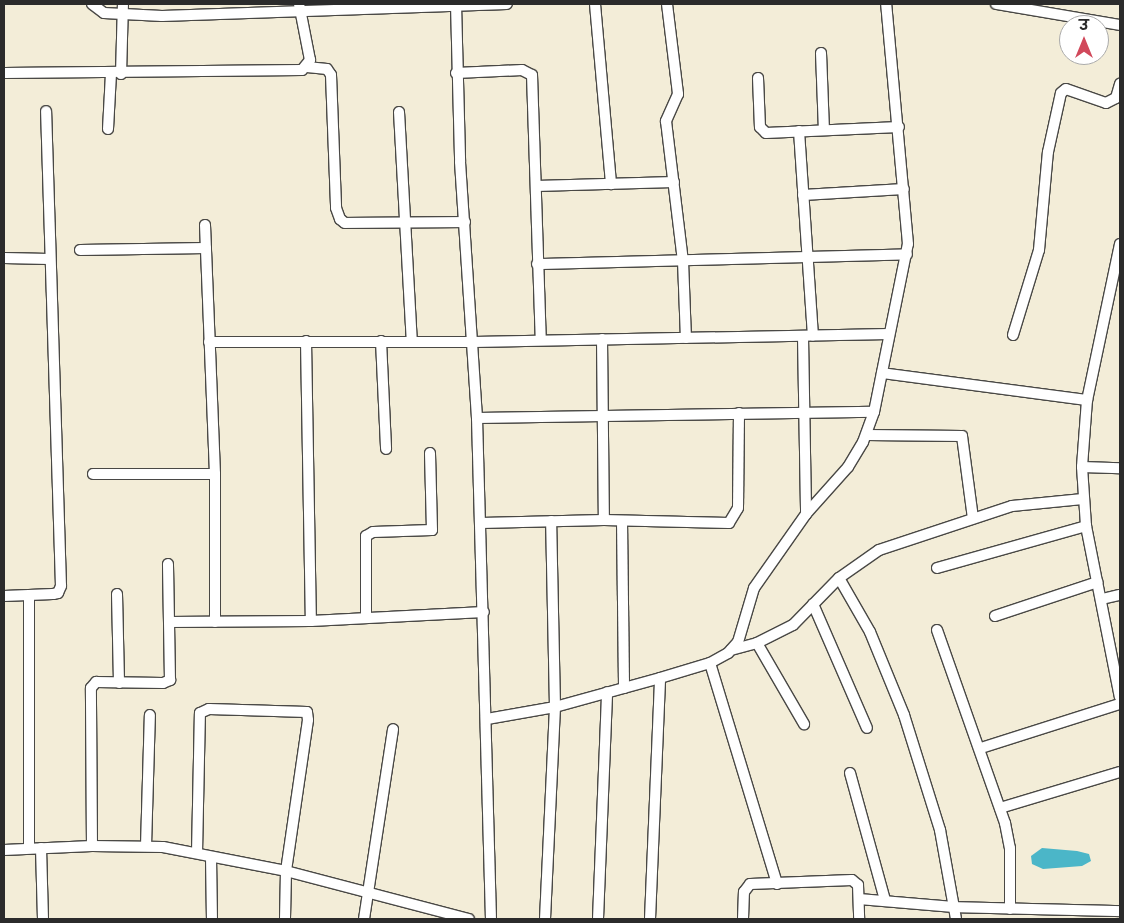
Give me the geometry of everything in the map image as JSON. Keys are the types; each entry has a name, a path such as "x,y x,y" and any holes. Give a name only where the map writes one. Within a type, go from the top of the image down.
{"street":[{"path":"92,4 104,13 123,9 214,15 300,8 508,4"},
{"path":"214,15 215,4"},
{"path":"456,4 456,73 474,342 477,418 487,719 491,919"},
{"path":"595,4 611,184"},
{"path":"667,4 678,94 666,116 683,261 686,338"},
{"path":"731,650 738,642 754,588 806,514 848,467 867,435 874,412 907,254 908,230 886,4"},
{"path":"996,4 1120,25"},
{"path":"300,8 310,60 307,67"},
{"path":"108,129 123,9"},
{"path":"821,53 824,130"},
{"path":"4,73 214,73 307,67 326,69 331,75 337,215 345,223 406,224 465,222"},
{"path":"456,73 522,70 532,75 541,340"},
{"path":"758,78 762,131 799,132 899,127"},
{"path":"1013,335 1039,250 1048,152 1061,93 1066,90 1106,103 1116,98 1120,84"},
{"path":"4,596 58,593 61,586 49,259 46,111"},
{"path":"399,112 412,341"},
{"path":"799,132 808,256 808,337 804,412 806,514"},
{"path":"536,186 674,182"},
{"path":"803,195 904,189"},
{"path":"205,225 215,474 215,622"},
{"path":"1120,244 1117,274 1087,400 1082,467 1082,498 1086,526 1102,599 1120,698"},
{"path":"80,250 206,248"},
{"path":"537,264 907,254"},
{"path":"4,258 49,259"},
{"path":"209,342 474,342 889,334"},
{"path":"602,340 604,520"},
{"path":"306,341 311,621"},
{"path":"381,341 386,449"},
{"path":"882,373 1087,400"},
{"path":"477,418 874,412"},
{"path":"481,523 604,520 719,524 733,519 738,508 739,413"},
{"path":"867,435 962,436 973,518"},
{"path":"366,618 366,536 373,532 432,530 430,453"},
{"path":"1082,467 1120,468"},
{"path":"93,474 215,474"},
{"path":"487,719 555,707 710,663 731,650 757,643 792,624 839,578 879,550 1012,506 1082,498"},
{"path":"622,521 624,688"},
{"path":"545,919 555,707 551,522"},
{"path":"937,568 1086,526"},
{"path":"92,846 91,688 96,682 163,683 170,680 168,564"},
{"path":"839,578 870,632 904,715 940,830 956,919"},
{"path":"995,616 1098,582"},
{"path":"117,594 119,683"},
{"path":"1102,599 1120,595"},
{"path":"29,848 30,596"},
{"path":"813,604 867,728"},
{"path":"169,622 311,621 484,612"},
{"path":"937,630 981,748 1000,808 1010,848 1010,908"},
{"path":"757,643 804,724"},
{"path":"710,663 777,884"},
{"path":"650,919 660,678"},
{"path":"598,919 607,692"},
{"path":"981,748 1120,704"},
{"path":"197,853 200,713 209,709 301,710 307,712 308,720 286,871 285,919"},
{"path":"146,846 150,715"},
{"path":"364,919 366,893 393,729"},
{"path":"1000,808 1120,772"},
{"path":"850,773 885,900"},
{"path":"4,850 92,846 146,846 197,853 286,871 469,919"},
{"path":"41,848 43,919"},
{"path":"212,857 212,919"},
{"path":"743,919 746,887 852,880 857,882 860,919"},
{"path":"859,898 954,907 1120,912"}],"water":[{"path":"1042,848 1089,854 1091,861 1082,866 1043,869 1032,864 1031,856"}]}
